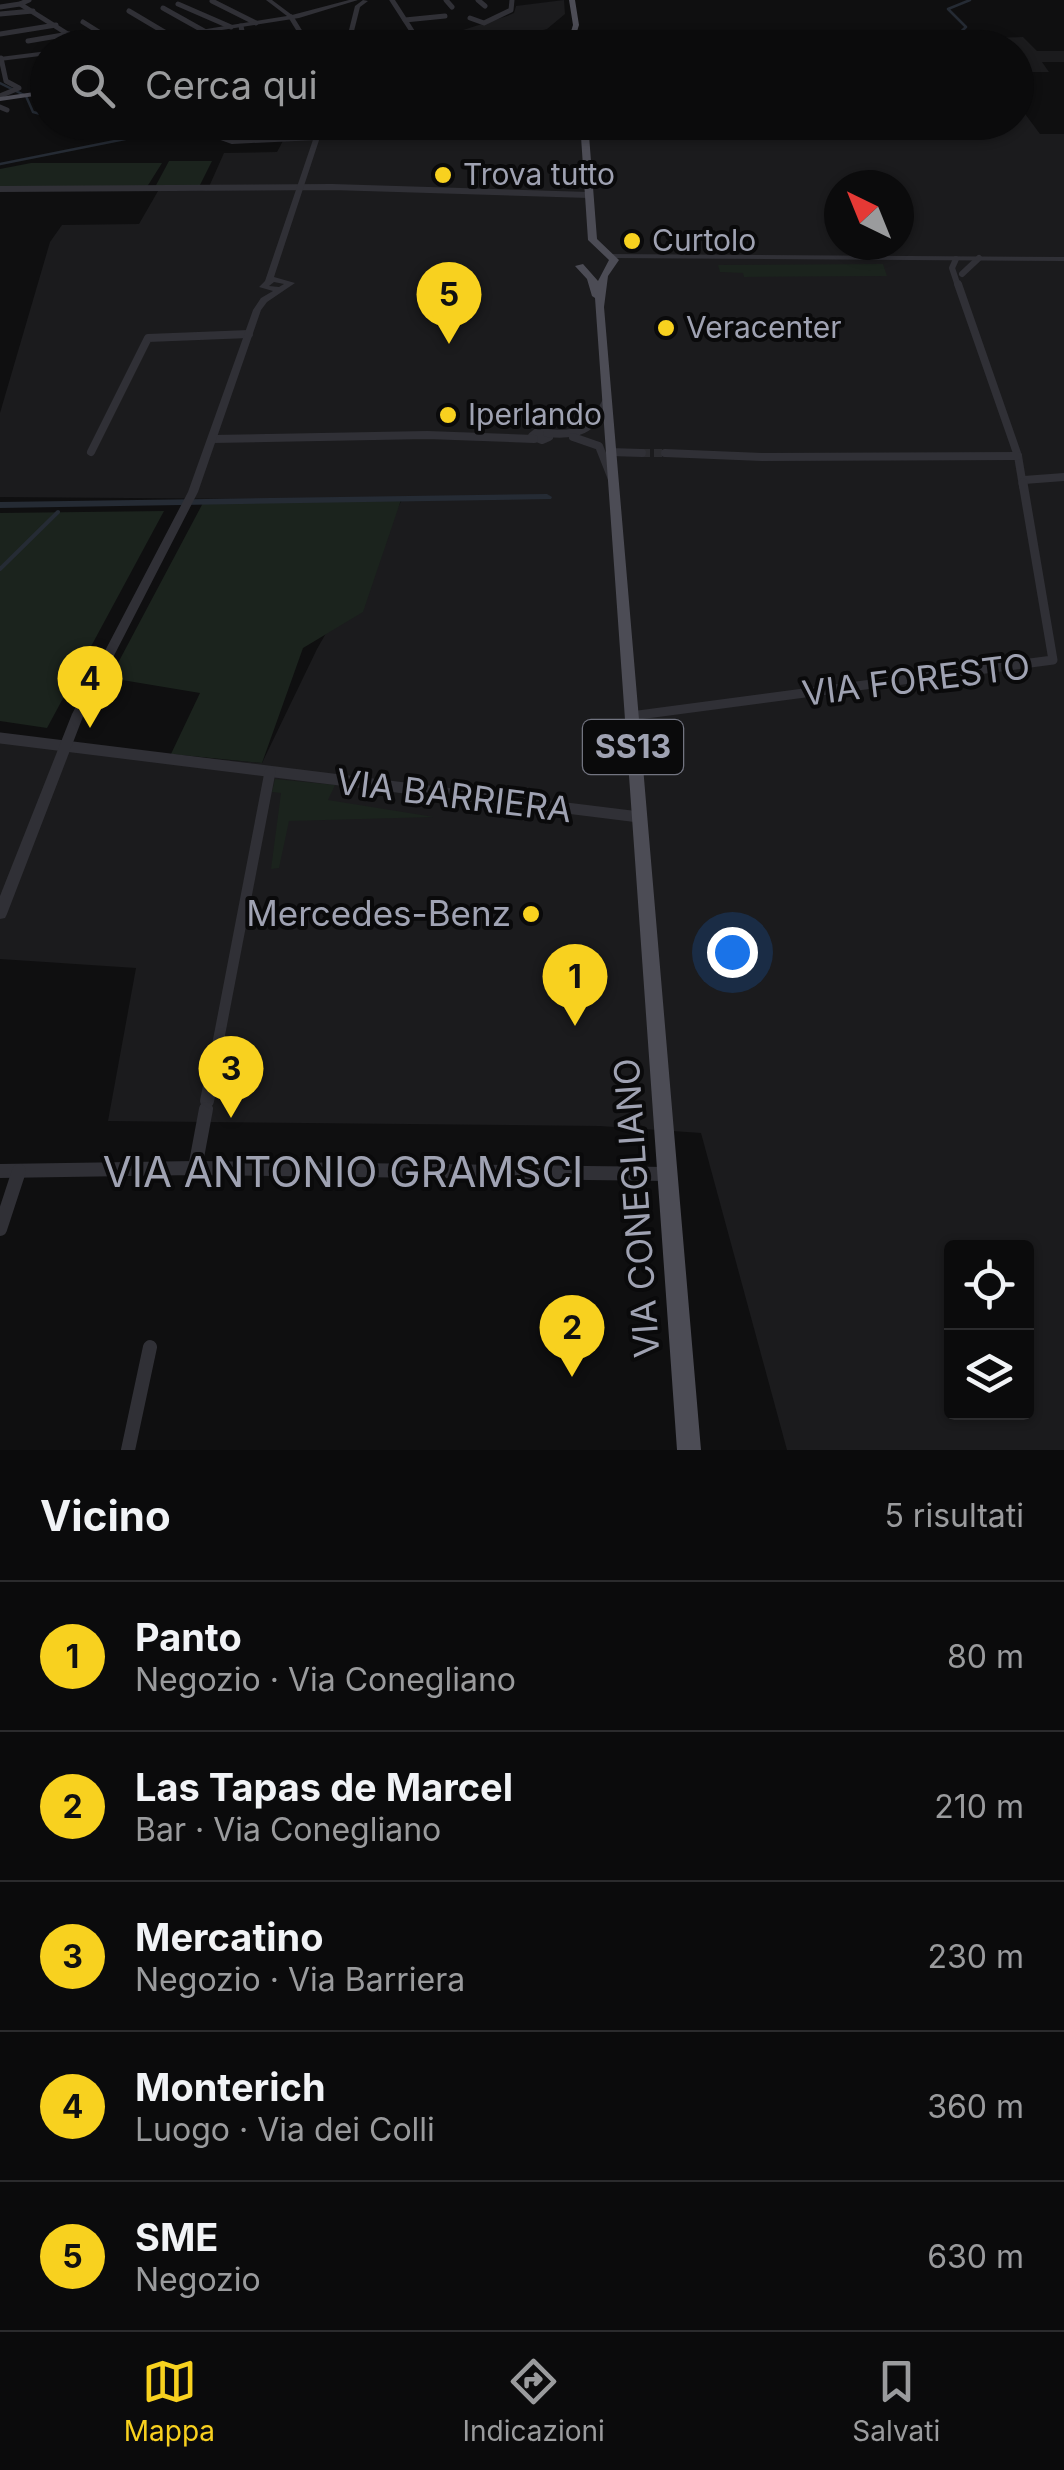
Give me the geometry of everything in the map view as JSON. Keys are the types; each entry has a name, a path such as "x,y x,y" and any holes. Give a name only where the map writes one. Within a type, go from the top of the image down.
{"main road":[{"path":"572,0 575,30"},
{"path":"568,30 574,17"},
{"path":"0,100 13,93 30,94"},
{"path":"585,140 593,240 610,261"},
{"path":"593,240 584,256 610,261"},
{"name":"VIA CONEGLIANO","path":"584,256 599,304 689,1450"},
{"name":"VIA CONEGLIANO","path":"599,304 603,276 610,261"}],"street":[{"path":"0,6 29,0"},
{"path":"194,0 163,8 202,30"},
{"path":"212,0 256,24"},
{"path":"269,0 296,30"},
{"path":"211,30 367,0"},
{"path":"392,0 411,30"},
{"path":"446,0 452,7"},
{"path":"478,0 485,6"},
{"path":"470,18 484,23 504,15 512,10 512,0"},
{"path":"352,30 356,3"},
{"path":"20,4 63,30"},
{"path":"178,4 231,27"},
{"path":"345,7 354,20"},
{"path":"0,14 33,11"},
{"path":"130,11 161,30"},
{"path":"406,20 446,16"},
{"path":"82,22 95,30"},
{"path":"0,34 56,25"},
{"path":"241,26 242,30"},
{"path":"0,50 30,51"},
{"path":"13,93 1,58 30,54"},
{"path":"0,100 8,110"},
{"path":"0,914 64,746 188,503 264,300 316,140"},
{"path":"0,189 298,188 589,196"},
{"path":"610,261 930,258 962,264 958,286"},
{"path":"954,263 978,258 1064,259"},
{"path":"962,274 978,258"},
{"name":"VIA FORESTO","path":"631,716 1054,660 1018,456 958,286 954,263"},
{"path":"264,300 291,283 274,266"},
{"path":"267,284 284,278"},
{"path":"267,284 280,290"},
{"path":"90,452 148,338 249,334"},
{"path":"547,436 589,430 596,425 606,402"},
{"path":"212,439 576,437 594,443 612,480"},
{"path":"610,452 642,452"},
{"path":"665,452 762,457 1018,456"},
{"path":"1024,480 1064,477"},
{"name":"VIA BARRIERA","path":"0,738 639,817"},
{"path":"195,1168 270,772"},
{"name":"VIA ANTONIO GRAMSCI","path":"0,1172 195,1168 668,1174"},
{"path":"0,1229 18,1171"},
{"path":"128,1450 150,1347"}],"shaded area":[{"path":"564,0 565,14 543,30 463,30 514,13 516,6"},
{"path":"1034,48 1064,51 1064,62 1042,62 1049,72 1034,72"},
{"path":"1034,126 1040,134 1064,134 1064,1450 787,1450 701,1133 600,1126 108,1121 136,968 0,959 0,739 262,763 317,649 402,500 0,497 0,413 50,242 62,225 139,224 158,191 208,189 224,153 277,152 283,140 1034,140"},
{"path":"169,161 212,161 198,189 154,189"},
{"path":"31,163 162,163 145,190 0,187 0,169"},
{"path":"883,264 887,276 744,277 743,273 720,272 718,265"},
{"path":"401,500 363,612 303,648 262,763 171,754 200,693 110,678 204,501"},
{"path":"164,511 47,728 0,721 0,513"},
{"path":"275,779 335,785 328,800 434,817 289,821 279,868 271,869 281,793 272,792"}],"waterway":[{"path":"963,30 966,27 948,9 970,0"},
{"path":"0,83 26,96 30,105"},
{"path":"0,164 120,140"},
{"path":"0,505 547,497"},
{"path":"0,569 58,512"}],"tunnel":[{"path":"642,453 665,453"}],"place":[{"name":"Trova tutto","path":"443,175"},
{"name":"Curtolo","path":"632,241"},
{"name":"Veracenter","path":"666,328"},
{"name":"SME","path":"449,344"},
{"name":"Iperlando","path":"448,415"},
{"name":"Monterich","path":"90,728"},
{"name":"Mercedes-Benz","path":"531,914"},
{"name":"Panto","path":"575,1026"},
{"name":"Mercatino","path":"231,1118"},
{"name":"Las Tapas de Marcel","path":"572,1377"}]}
